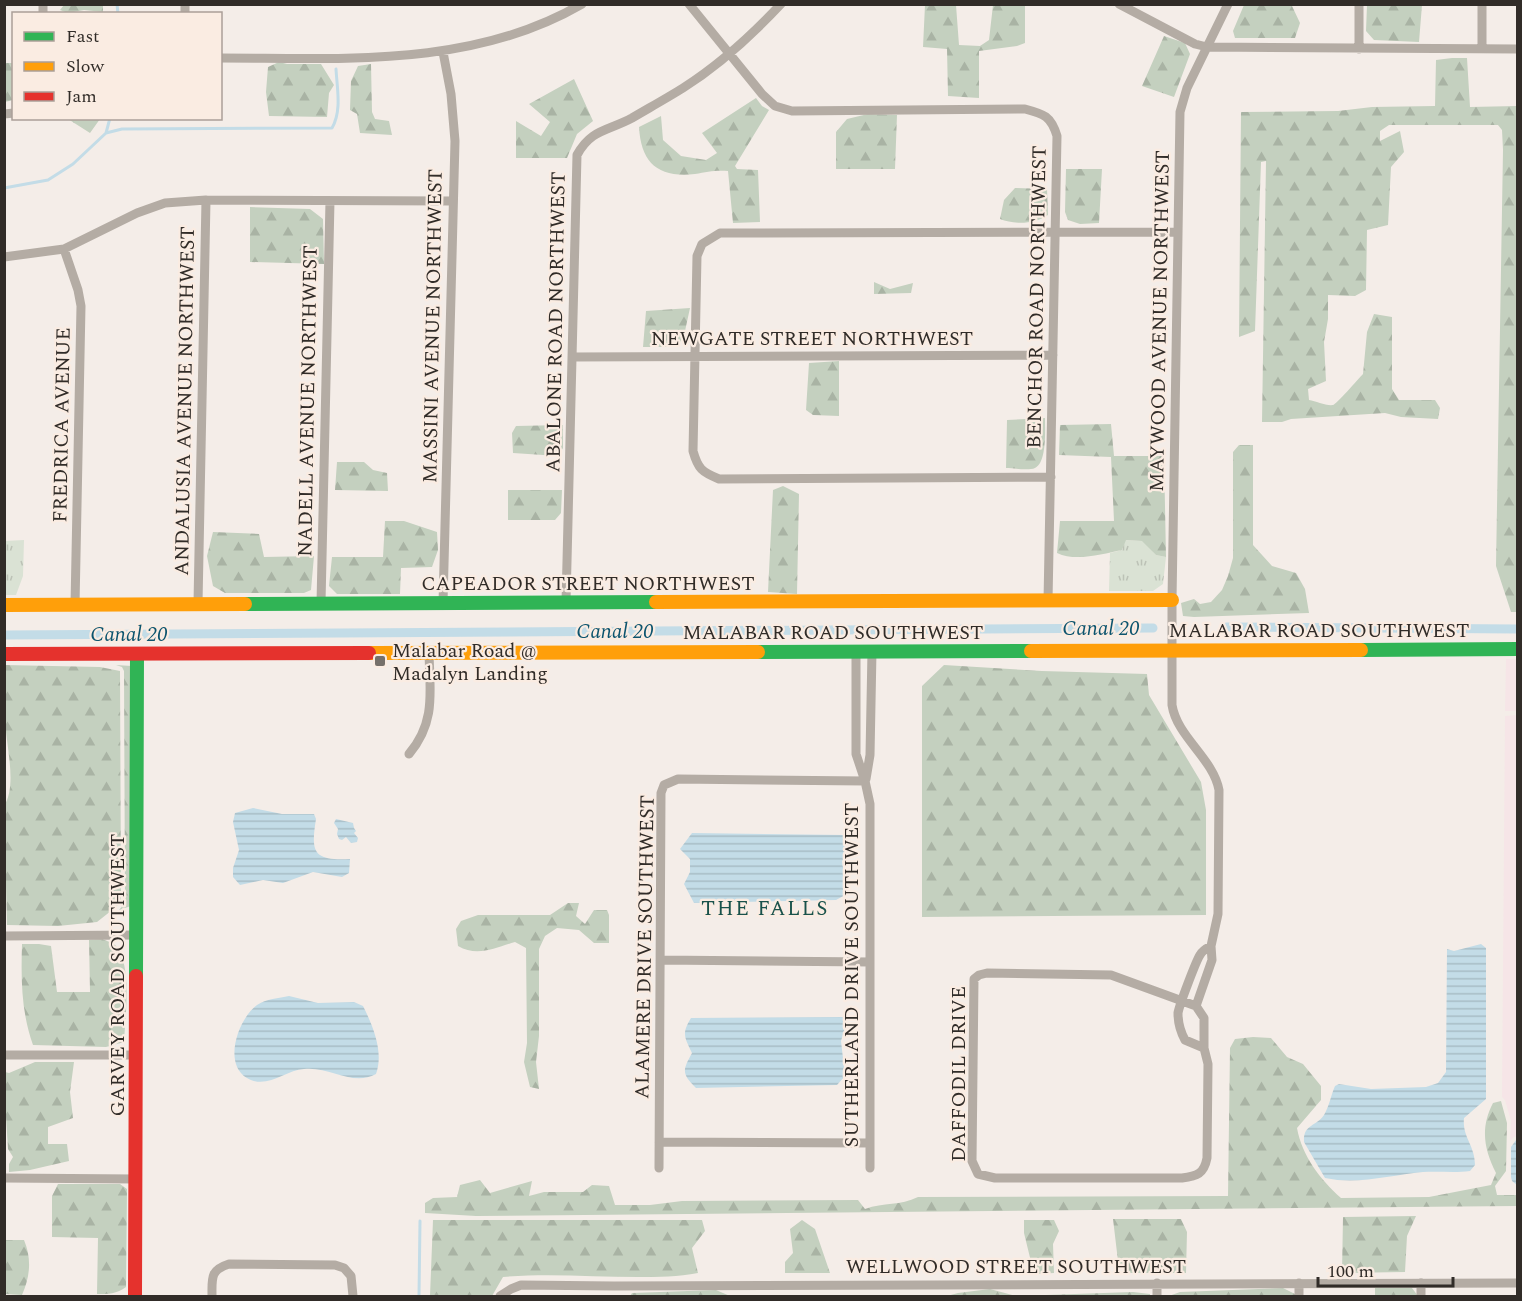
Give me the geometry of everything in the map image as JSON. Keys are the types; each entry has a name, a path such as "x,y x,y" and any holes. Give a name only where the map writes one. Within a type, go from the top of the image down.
{"street":[{"path":"222,58 409,57 443,52 479,45 525,31 582,4"},
{"name":"BENCHOR ROAD NORTHWEST","path":"689,4 762,94 775,106 792,111 1025,109 1041,113 1053,123 1057,136 1048,600"},
{"name":"ABALONE ROAD NORTHWEST","path":"566,602 577,156 584,143 594,135 629,120 685,87 761,26 781,4"},
{"path":"1119,4 1195,44 1207,47 1518,49"},
{"name":"MAYWOOD AVENUE NORTHWEST","path":"1210,946 1217,927 1218,914 1219,790 1213,774 1174,718 1172,600 1180,112 1187,88 1228,4"},
{"path":"1359,4 1359,49"},
{"path":"1482,4 1482,49"},
{"name":"MASSINI AVENUE NORTHWEST","path":"443,52 451,94 454,141 443,603"},
{"path":"4,257 64,249 137,213 165,203 206,200 453,201"},
{"name":"ANDALUSIA AVENUE NORTHWEST","path":"198,603 206,200"},
{"name":"NADELL AVENUE NORTHWEST","path":"321,603 330,201"},
{"path":"1052,477 719,479 705,473 697,465 693,451 697,256 702,244 720,233 1178,232"},
{"name":"FREDRICA AVENUE","path":"64,249 81,306 75,604"},
{"name":"NEWGATE STREET NORTHWEST","path":"572,357 1053,355"},
{"name":"CAPEADOR STREET NORTHWEST","path":"4,605 1172,600"},
{"name":"MALABAR ROAD SOUTHWEST","path":"4,654 1518,649"},
{"name":"SUTHERLAND DRIVE SOUTHWEST","path":"856,651 856,754 870,804 870,1168"},
{"name":"SUTHERLAND DRIVE SOUTHWEST","path":"865,781 870,755 872,651"},
{"path":"409,754 421,738 428,723 429,653"},
{"name":"GARVEY ROAD SOUTHWEST","path":"135,1296 137,654"},
{"name":"ALAMERE DRIVE SOUTHWEST","path":"659,1168 661,793 664,785 678,779 865,781"},
{"path":"4,936 137,935"},
{"path":"1204,1048 1185,1040 1180,1032 1178,1010 1199,956 1210,946"},
{"path":"1196,1006 1212,960 1210,946"},
{"path":"660,960 870,962"},
{"name":"DAFFODIL DRIVE","path":"987,973 1111,975 1196,1006 1204,1018 1204,1048 1208,1064 1207,1158 1202,1173 1182,1178 995,1178 978,1174 972,1161 974,979 979,975 987,973"},
{"path":"4,1055 136,1055"},
{"path":"659,1142 870,1143"},
{"path":"4,1178 136,1179"},
{"path":"212,1296 213,1274 219,1268 230,1264 335,1265 344,1268 351,1276 353,1296"},
{"name":"WELLWOOD STREET SOUTHWEST","path":"500,1296 516,1287 533,1285 614,1291 740,1286 1518,1282"},
{"path":"1157,1283 1157,1296"},
{"path":"1299,1283 1299,1296"},
{"path":"1421,1283 1421,1296"},
{"path":"740,1286 740,1296"}],"shaded area":[{"path":"1506,659 1517,659 1517,711 1505,711"},
{"path":"1517,715 1518,1136 1510,1141 1511,1121 1502,1097 1505,716"}],"green space":[{"path":"64,5 103,5 103,12 60,10"},
{"path":"925,5 956,5 959,45 980,46 989,40 993,5 1025,5 1025,43 979,51 979,98 948,96 947,49 923,47"},
{"path":"1244,5 1292,6 1300,23 1295,38 1235,38 1233,31"},
{"path":"1367,5 1422,5 1419,42 1374,40 1366,31"},
{"path":"1164,36 1185,43 1190,54 1174,97 1142,86"},
{"path":"1467,58 1470,107 1517,106 1517,612 1511,612 1496,566 1503,150 1502,130 1498,125 1389,125 1380,131 1380,141 1400,131 1404,152 1391,167 1388,225 1367,230 1366,290 1355,296 1328,295 1328,319 1324,342 1326,381 1308,389 1309,400 1327,405 1335,404 1363,374 1367,332 1374,314 1392,317 1392,389 1399,400 1435,400 1440,408 1438,419 1401,417 1385,413 1262,422 1266,161 1261,162 1255,331 1239,337 1241,112 1338,111 1372,107 1435,106 1436,60"},
{"path":"279,62 321,64 334,85 329,93 327,117 269,116 266,92 268,67"},
{"path":"5,63 12,63 12,100 5,102"},
{"path":"371,64 372,112 375,119 389,121 392,135 360,133 357,114 350,110 351,81 358,66"},
{"path":"574,79 593,121 577,134 567,158 516,158 516,121 541,136 550,122 529,104"},
{"path":"756,98 762,106 769,110 735,166 737,169 758,170 760,222 733,223 728,171 682,175 662,170 654,166 643,150 639,127 661,116 663,140 681,156 706,160 717,153 702,133"},
{"path":"868,114 897,115 895,169 836,169 836,132 847,119"},
{"path":"70,120 99,120 90,133"},
{"path":"1066,169 1102,169 1099,223 1080,224 1068,220 1065,212"},
{"path":"1015,188 1047,189 1048,215 1025,223 1000,219 1004,200"},
{"path":"250,207 310,209 323,219 324,264 250,262"},
{"path":"874,282 890,289 913,283 911,293 874,294"},
{"path":"690,308 685,331 678,347 643,347 646,311"},
{"path":"839,361 839,416 813,415 806,410 809,363"},
{"path":"1045,418 1043,453 1039,465 1029,469 1006,468 1007,420"},
{"path":"1111,424 1114,456 1164,456 1166,557 1156,555 1142,541 1126,540 1122,550 1098,555 1072,557 1057,553 1060,521 1114,521 1111,457 1059,455 1060,425"},
{"path":"563,425 563,448 558,456 513,453 512,433 516,426"},
{"path":"1239,445 1253,445 1253,545 1272,566 1296,573 1305,589 1309,613 1183,616 1181,603 1194,599 1200,604 1211,602 1222,590 1228,576 1233,558 1233,452"},
{"path":"337,462 364,462 373,470 387,473 388,491 335,490"},
{"path":"783,486 799,494 797,594 768,592 773,490"},
{"path":"508,490 562,490 561,513 555,520 508,520"},
{"path":"385,521 404,521 437,532 438,550 432,567 401,568 400,594 337,594 329,586 332,557 383,557"},
{"path":"213,532 259,534 264,557 314,556 311,590 304,593 225,593 213,586 207,556"},
{"path":"24,540 23,576 16,595 5,595 5,541"},
{"path":"1125,540 1143,541 1156,555 1166,557 1163,584 1153,591 1109,591 1110,553 1122,550"},
{"path":"5,665 100,667 120,671 121,903 97,922 58,926 7,925 4,806 10,787 10,763 5,711"},
{"path":"116,665 132,666 131,906 119,910 125,903 124,671 122,667"},
{"path":"944,665 1147,674 1149,695 1201,782 1206,810 1206,915 922,917 922,686"},
{"path":"568,903 579,903 576,916 585,924 594,910 607,910 609,943 594,943 579,930 557,928 545,936 539,949 539,1036 536,1062 539,1089 530,1087 524,1062 527,1043 526,948 515,942 493,949 472,951 458,946 456,929 461,921 478,915 550,915"},
{"path":"102,939 115,945 121,953 124,964 127,991 124,1042 106,1047 33,1045 26,1020 23,995 22,944 51,946 57,992 90,992 89,940"},
{"path":"1271,1038 1287,1057 1303,1064 1321,1086 1321,1100 1297,1128 1303,1148 1313,1166 1341,1198 1429,1197 1491,1185 1496,1173 1486,1147 1486,1121 1493,1103 1501,1101 1507,1123 1506,1171 1495,1186 1497,1195 1517,1195 1517,1206 476,1216 425,1213 425,1203 433,1198 457,1197 460,1185 480,1180 490,1193 532,1181 529,1196 544,1192 583,1192 592,1185 609,1186 615,1205 650,1205 682,1201 858,1200 865,1209 905,1202 918,1197 1228,1196 1230,1048 1235,1039"},
{"path":"35,1062 74,1062 70,1092 73,1118 48,1127 48,1144 67,1144 69,1161 30,1170 9,1172 9,1164 13,1157 8,1149 5,1072 9,1073"},
{"path":"58,1184 120,1184 127,1189 126,1287 123,1289 112,1293 97,1294 98,1238 52,1237 52,1196"},
{"path":"1416,1216 1407,1236 1405,1272 1342,1273 1343,1217"},
{"path":"1113,1219 1181,1219 1187,1232 1186,1273 1126,1273 1118,1261"},
{"path":"433,1220 702,1220 705,1231 692,1248 698,1273 661,1277 554,1275 503,1277 492,1296 430,1296"},
{"path":"802,1220 815,1229 830,1273 785,1273 785,1262 793,1253 790,1229"},
{"path":"1024,1220 1054,1220 1059,1231 1053,1244 1054,1273 1034,1274 1024,1233"},
{"path":"5,1240 24,1240 27,1247 29,1268 22,1295 5,1294"},
{"path":"1283,1288 1295,1296 1169,1296 1180,1292"},
{"path":"1375,1288 1412,1288 1418,1296 1375,1296"},
{"path":"990,1289 1016,1296 947,1296 958,1293"},
{"path":"716,1290 730,1296 630,1296 632,1293"},
{"path":"1133,1292 1150,1294 1150,1296 1016,1296"}],"water":[{"path":"253,808 282,814 314,814 316,819 314,839 317,852 328,858 350,859 349,873 342,877 313,872 283,883 263,880 240,885 233,877 233,868 239,850 233,822 235,813"},
{"path":"336,819 353,823 356,831 354,833 358,838 357,842 351,843 346,837 339,839 338,829 334,823"},
{"path":"692,833 845,835 850,853 842,861 847,894 836,900 694,903 684,884 690,872 690,859 680,849"},
{"path":"1481,944 1486,948 1486,1099 1464,1118 1465,1131 1475,1165 1470,1171 1464,1172 1423,1172 1362,1180 1325,1178 1304,1142 1304,1136 1308,1129 1324,1115 1335,1086 1339,1084 1371,1089 1426,1087 1438,1083 1446,1072 1447,949 1454,951"},
{"path":"289,996 318,1003 354,1002 363,1006 374,1031 378,1048 376,1074 358,1078 323,1070 304,1069 269,1081 254,1081 247,1078 235,1062 234,1052 244,1020 257,1005"},
{"path":"844,1017 846,1024 841,1041 845,1076 837,1085 696,1088 686,1076 686,1064 692,1053 685,1032 691,1018"},
{"path":"1518,1140 1517,1185 1511,1177 1511,1147"}],"waterway":[{"path":"117,4 118,12"},
{"path":"106,133 122,129 332,128 338,107 336,69"},
{"path":"4,188 48,180 73,164 106,133 109,120"},
{"name":"Canal 20","path":"1227,627 1518,629"},
{"name":"Canal 20","path":"4,635 1153,628"},
{"path":"419,1296 420,1221"}],"traffic: fast":[{"path":"245,604 656,602"},
{"path":"1361,650 1518,649"},
{"path":"758,652 1031,651"},
{"path":"136,976 137,654"}],"traffic: slow":[{"path":"656,602 1172,600"},
{"path":"4,605 245,604"},
{"path":"1031,651 1361,650"},
{"path":"369,653 758,652"}],"traffic: jam":[{"path":"4,654 369,653"},
{"path":"135,1296 136,976"}],"place":[{"name":"Malabar Road @ Madalyn Landing","path":"380,661"}],"district":[{"name":"THE FALLS","path":"765,908"}]}
